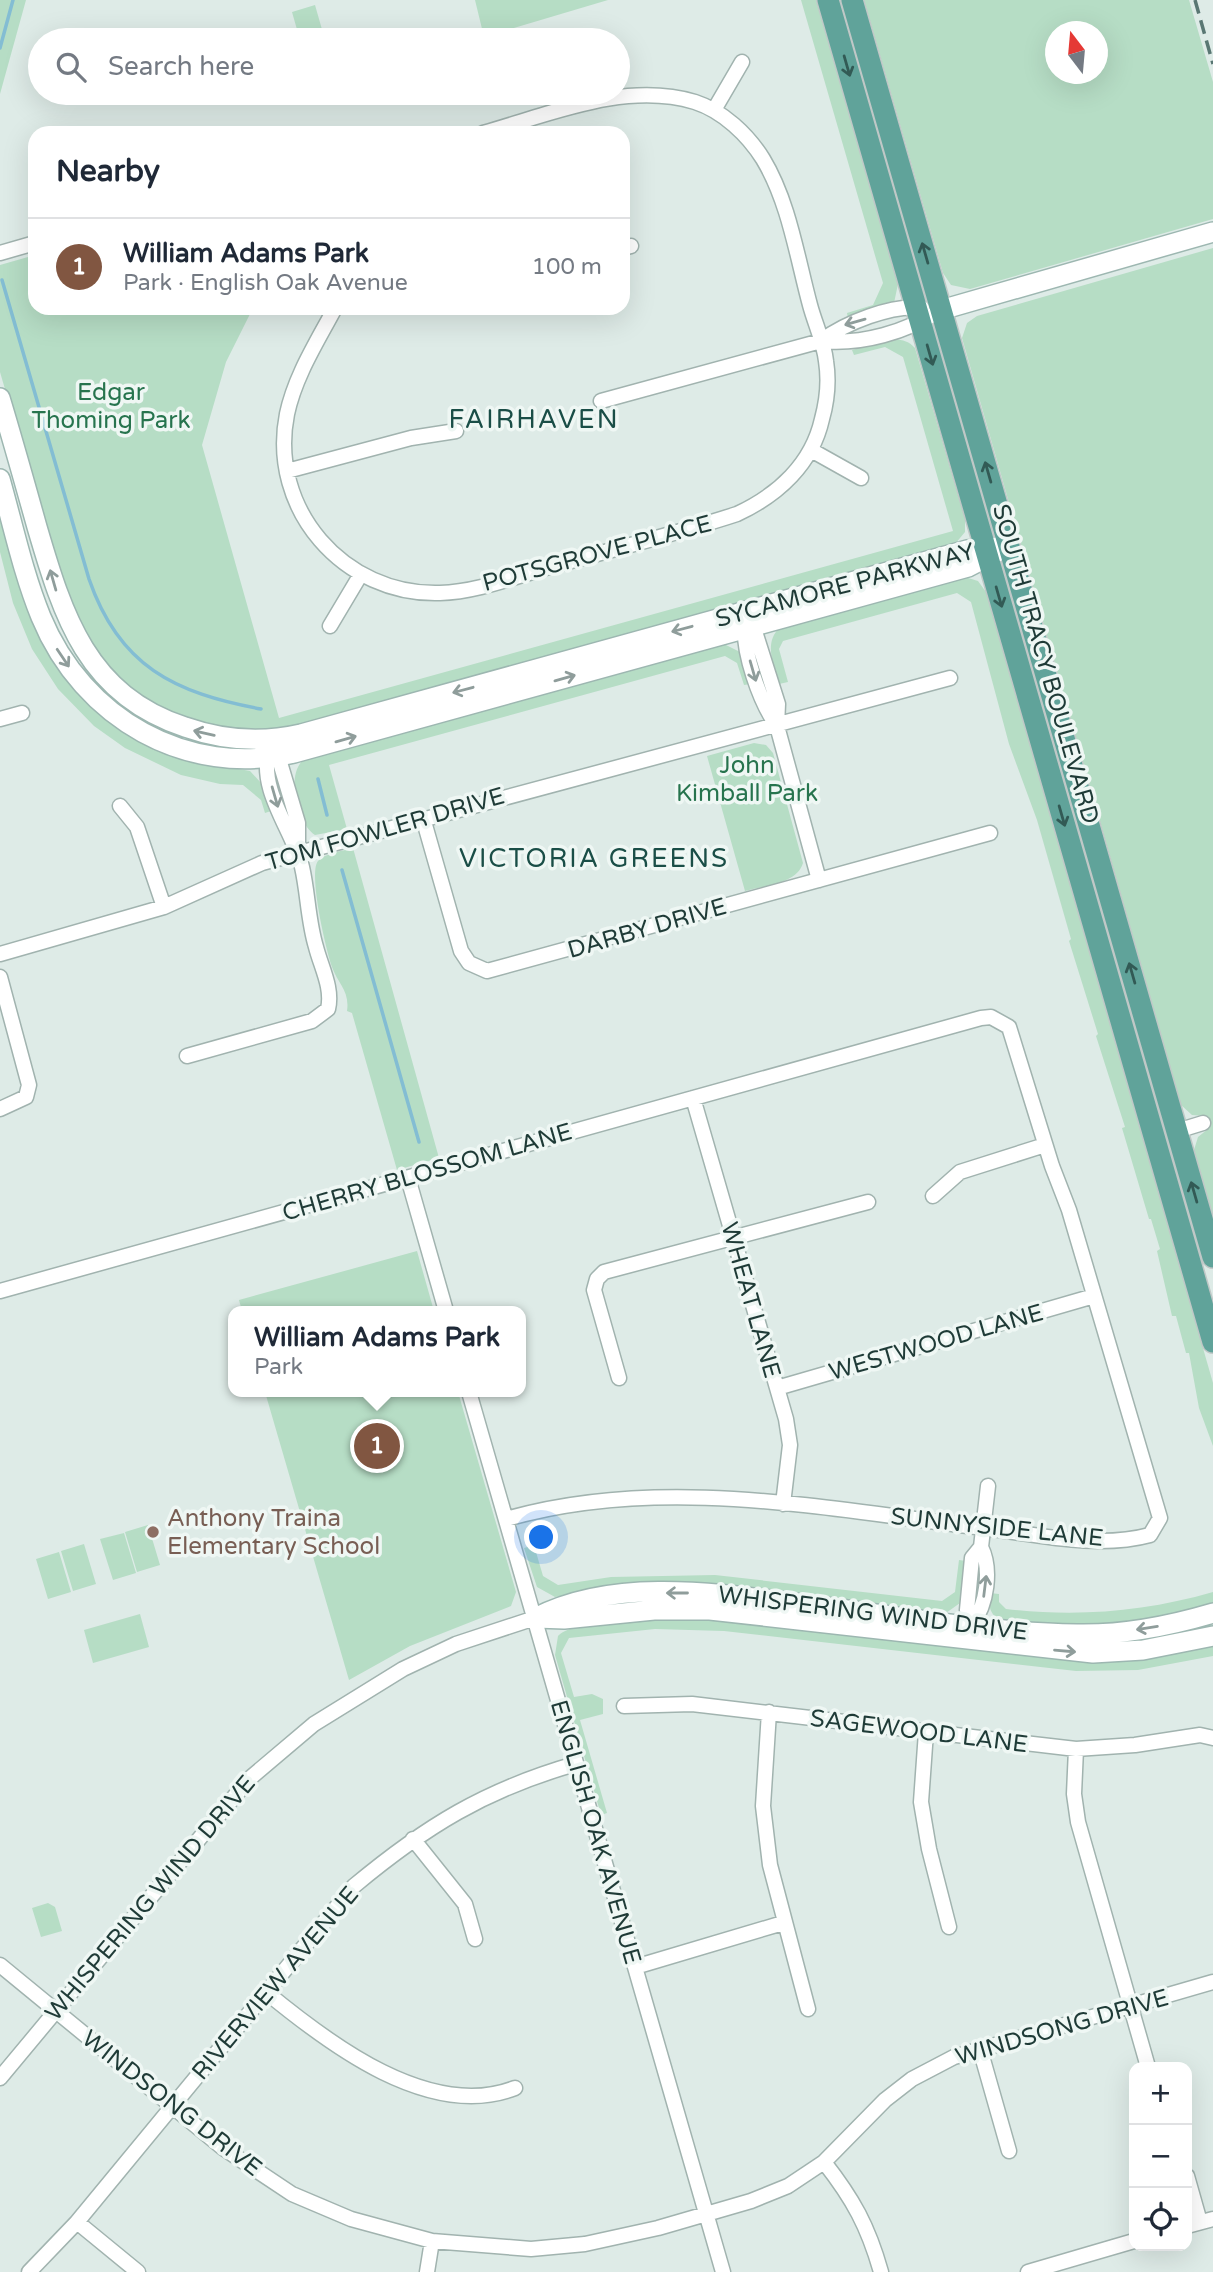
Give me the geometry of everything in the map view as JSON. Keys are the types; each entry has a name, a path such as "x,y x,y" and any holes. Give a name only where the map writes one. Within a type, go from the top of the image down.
{"main road":[{"name":"SOUTH TRACY BOULEVARD","path":"828,0 1213,1342"},
{"name":"SOUTH TRACY BOULEVARD","path":"852,0 1213,1257"},
{"path":"941,310 1213,232"},
{"name":"SYCAMORE PARKWAY","path":"1,408 58,598 86,655 115,687 135,703 176,724 273,752"},
{"name":"SYCAMORE PARKWAY","path":"0,480 41,617 67,664 95,699 136,730 187,752 227,760 273,752 301,734 748,622 1009,545"},
{"name":"WHISPERING WIND DRIVE","path":"535,1618 565,1619 647,1610 709,1610 971,1632 1109,1653 1168,1647 1213,1636"},
{"name":"WHISPERING WIND DRIVE","path":"971,1632 1096,1634 1159,1626 1213,1613"}],"street":[{"path":"630,96 680,98 714,110 742,62"},
{"path":"508,126 584,105"},
{"name":"POTSGROVE PLACE","path":"332,315 292,396 285,435 287,471 301,513 316,538 338,559 384,586 442,593 475,587 737,514 781,487 811,450 822,421 827,391 827,363 776,184 752,144 714,110"},
{"path":"0,253 28,245"},
{"path":"601,401 821,341 845,324 941,310"},
{"path":"287,471 411,438 456,431"},
{"path":"811,450 861,478"},
{"path":"330,626 360,574"},
{"path":"748,622 764,708 776,726 819,880"},
{"name":"TOM FOWLER DRIVE","path":"0,954 164,907 245,869 298,853 950,678"},
{"path":"0,719 22,713"},
{"path":"187,1056 312,1021 328,1009 329,989 312,930 308,894 298,853 283,827 273,752"},
{"path":"120,806 137,827 164,907"},
{"name":"DARBY DRIVE","path":"424,818 461,951 474,967 494,971 990,833"},
{"path":"0,977 29,1085 26,1097 0,1109"},
{"name":"CHERRY BLOSSOM LANE","path":"0,1291 981,1018 1000,1020 1014,1036 1045,1145"},
{"name":"WHEAT LANE","path":"693,1098 777,1388 790,1445 783,1504"},
{"path":"1177,1131 1203,1124"},
{"path":"933,1196 960,1172 1045,1145"},
{"name":"SUNNYSIDE LANE","path":"506,1519 554,1508 615,1499 670,1496 783,1504 1027,1534 1137,1538 1150,1535 1160,1518 1069,1210 1045,1145"},
{"path":"408,1178 445,1306"},
{"path":"619,1378 594,1290 597,1279 604,1272 868,1202"},
{"name":"WESTWOOD LANE","path":"777,1388 1094,1296"},
{"name":"ENGLISH OAK AVENUE","path":"470,1397 723,2272"},
{"path":"971,1632 982,1611 988,1560 981,1547 988,1486"},
{"name":"WHISPERING WIND DRIVE","path":"0,2078 248,1779 314,1724 417,1661 456,1644 535,1618"},
{"name":"SAGEWOOD LANE","path":"624,1706 692,1704 1076,1749 1135,1745 1200,1735 1213,1738"},
{"path":"769,1713 764,1806 770,1866 808,2009"},
{"path":"926,1732 921,1802 929,1849 949,1927"},
{"path":"1076,1749 1074,1794 1078,1822 1147,2062"},
{"name":"RIVERVIEW AVENUE","path":"29,2272 77,2222 354,1886 413,1839 458,1810 498,1790 575,1764"},
{"path":"413,1839 465,1904 475,1939"},
{"path":"635,1967 783,1923"},
{"name":"WINDSONG DRIVE","path":"0,1965 223,2148 292,2194 351,2219 432,2241 483,2247 557,2248 658,2228 751,2202 788,2186 824,2162 885,2100 912,2079 954,2057 1213,1982"},
{"path":"266,1992 318,2035 358,2059 427,2088 478,2097 496,2095 515,2088"},
{"path":"980,2049 1009,2151"},
{"path":"824,2162 858,2208 870,2233 881,2272"},
{"path":"1190,2188 1200,2223"},
{"path":"77,2222 138,2272"},
{"path":"427,2272 432,2241"},
{"path":"1028,2272 1129,2242"}],"green space":[{"path":"0,0 26,0 0,94"},
{"path":"475,0 608,0 514,28 482,28"},
{"path":"801,0 816,0 898,284 894,303 848,319 847,313 873,305 883,283"},
{"path":"864,0 1189,0 1213,82 1213,219 970,289 951,285 943,273"},
{"path":"315,5 322,28 297,28 292,12"},
{"path":"1213,248 1213,1216 1194,1150 1198,1137 1208,1129 1204,1116 1192,1115 1181,1105 962,338 967,323 977,316"},
{"name":"Edgar Thoming Park","path":"28,257 28,315 250,315 226,362 202,445 279,718 953,531 903,357 885,347 854,355 852,350 876,342 902,340 915,348 965,519 965,532 955,544 290,728 244,731 185,720 140,697 94,652 62,585 0,372 0,265"},
{"path":"0,503 76,688 217,765 250,771 262,784 271,811 265,813 261,800 243,785 220,784 181,775 125,748 94,726 58,689 32,649 13,603 0,552"},
{"path":"965,577 978,581 986,592 1213,1383 1213,1446 1199,1408 1189,1353 1186,1353 1176,1316 1172,1316 1157,1251 1160,1249 1122,1128 1125,1127 1096,1036 1098,1034 1069,941 1071,939 1037,820 1009,744 971,602 957,593 783,641 779,649 788,682 779,684 771,647 780,627"},
{"path":"724,644 740,652 751,684 744,685 737,663 725,656 329,765 347,829 315,835 298,809 294,785 299,765 306,758"},
{"name":"John Kimball Park","path":"754,743 766,745 773,753 803,863 800,870 787,880 745,891 707,756"},
{"path":"353,848 439,1158 397,1170 352,1013 347,1011 345,993 329,958 316,895 315,868 318,861 330,854"},
{"path":"417,1251 433,1306 241,1306 239,1300"},
{"path":"266,1397 459,1397 516,1592 511,1606 410,1646 349,1680"},
{"path":"148,1525 160,1565 137,1572 125,1532"},
{"path":"124,1533 136,1573 113,1580 100,1539"},
{"path":"84,1544 96,1584 73,1591 61,1551"},
{"path":"534,1545 543,1576 558,1585 611,1577 715,1575 942,1601 955,1592 959,1560 966,1561 960,1603 946,1613 755,1590 600,1589 555,1597 537,1587 524,1548"},
{"path":"59,1552 71,1592 48,1599 36,1559"},
{"path":"1213,1592 1213,1604 1160,1616 1107,1623 1054,1624 1000,1620 991,1612 989,1601 990,1593 999,1594 999,1602 1006,1609 1059,1613 1110,1611 1162,1604"},
{"path":"140,1614 149,1647 93,1663 84,1630"},
{"path":"709,1618 1082,1661 1168,1655 1213,1644 1213,1656 1138,1670 1076,1671 724,1631 655,1629 569,1638 561,1653 574,1697 592,1694 603,1699 603,1714 580,1720 607,1813 601,1815 555,1655 558,1636 569,1629 607,1621"},
{"path":"48,1903 55,1907 62,1931 41,1937 32,1908"}],"waterway":[{"path":"0,48 13,0"},
{"path":"2,280 89,579 101,609 116,634 154,671 176,684 202,694 261,709"},
{"path":"318,779 327,815"},
{"path":"342,870 419,1142"}],"railway":[{"path":"1195,0 1213,64"}],"place":[{"name":"William Adams Park","path":"377,1446"},
{"name":"Anthony Traina Elementary School","path":"153,1532"}],"district":[{"name":"FAIRHAVEN","path":"534,419"},
{"name":"VICTORIA GREENS","path":"594,858"}]}
